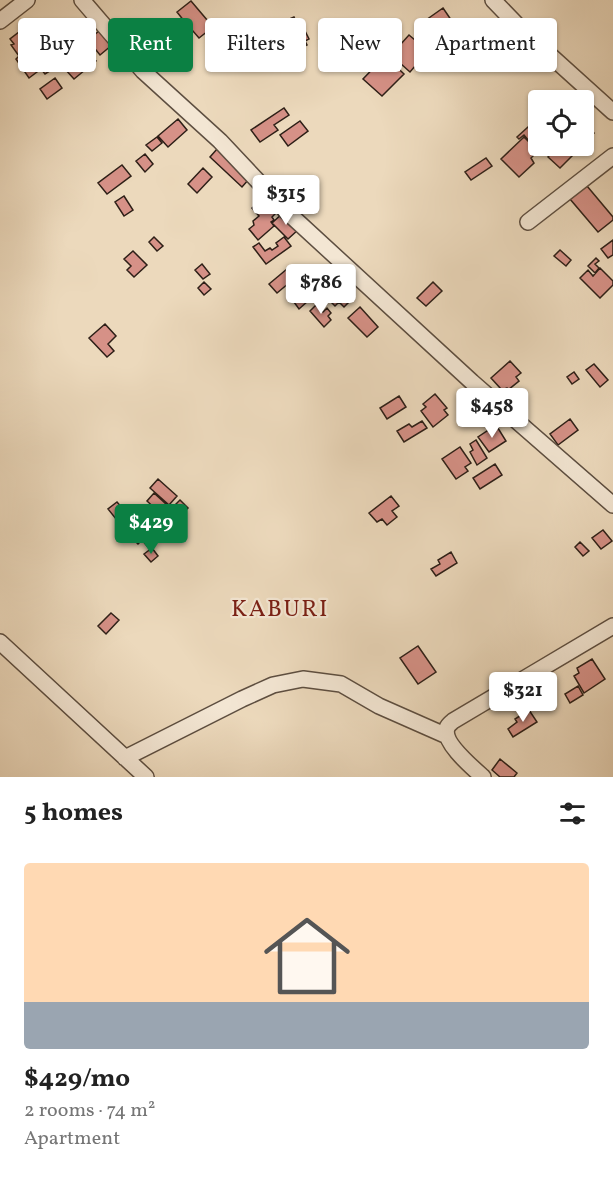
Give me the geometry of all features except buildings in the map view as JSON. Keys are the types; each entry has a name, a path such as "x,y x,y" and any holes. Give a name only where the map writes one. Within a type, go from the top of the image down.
{"street":[{"path":"0,21 27,0"},
{"path":"82,0 143,71 220,141 286,211 472,382 613,505"},
{"path":"494,0 521,29 613,112"},
{"path":"528,222 613,156"},
{"path":"483,777 451,744 447,736 447,728 453,721 613,626"},
{"path":"0,642 146,777"},
{"path":"125,758 273,685 303,679 341,684 406,720 447,736"}],"district":[{"name":"KABURI","path":"280,610"}]}
